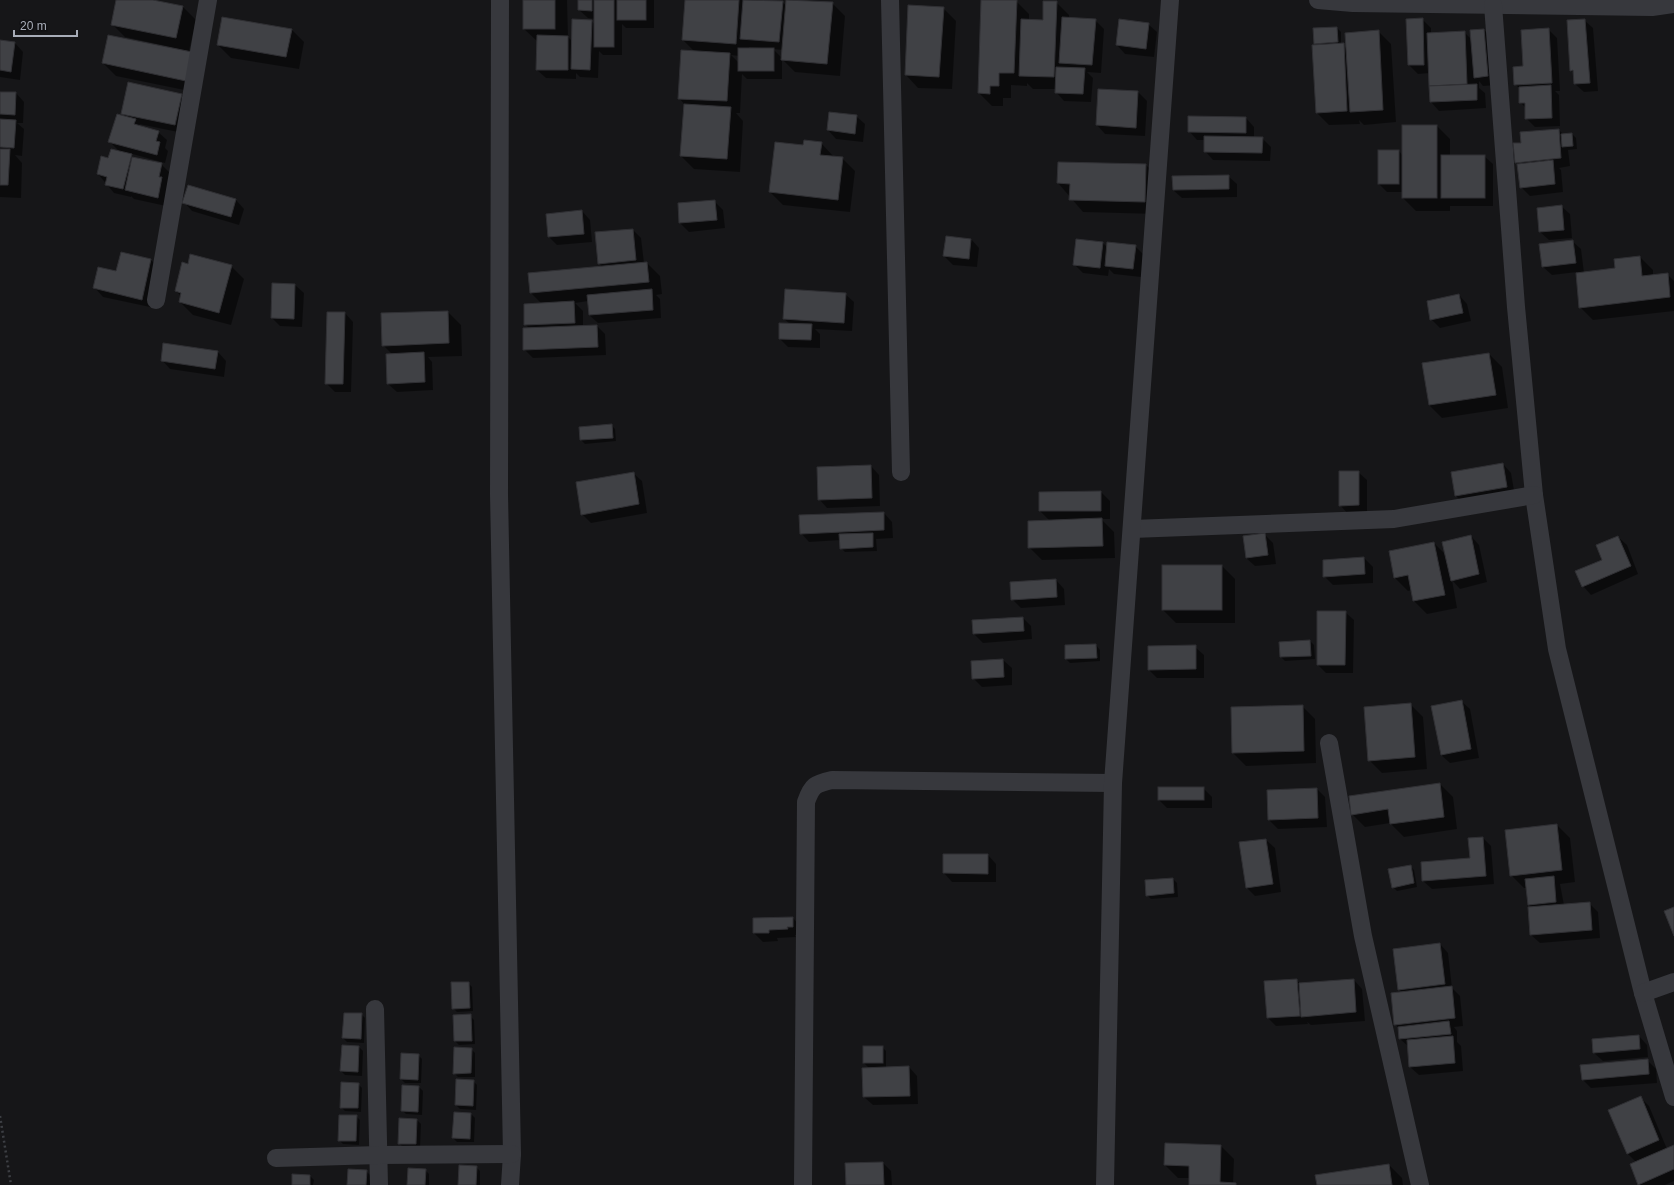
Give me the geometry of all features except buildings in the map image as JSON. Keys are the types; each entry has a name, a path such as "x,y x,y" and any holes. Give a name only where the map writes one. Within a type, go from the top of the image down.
{"street":[{"path":"156,300 208,0"},
{"path":"500,0 499,494 512,1154 510,1185"},
{"path":"890,0 901,472"},
{"path":"1106,1185 1113,782 1170,0"},
{"path":"1318,0 1353,3 1652,7 1674,4"},
{"path":"1493,5 1516,308 1534,495 1557,649 1644,993 1674,1095"},
{"path":"1132,529 1394,519 1534,495"},
{"path":"1329,743 1363,936 1420,1185"},
{"path":"803,1185 806,802 811,789 820,783 832,780 1113,782"},
{"path":"1644,993 1674,982"},
{"path":"375,1009 379,1185"},
{"path":"276,1158 379,1155 512,1154"}],"path":[{"path":"0,1116 11,1185"}]}
